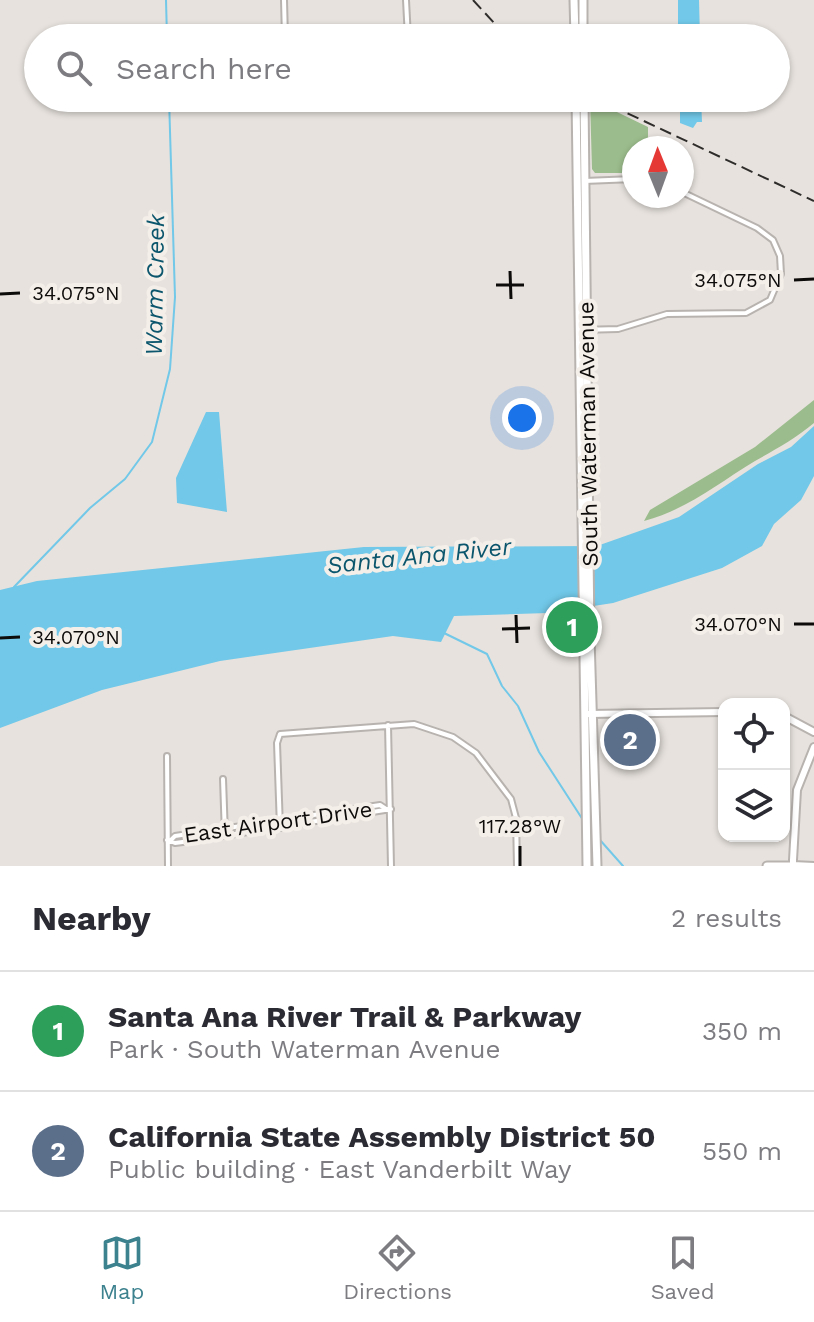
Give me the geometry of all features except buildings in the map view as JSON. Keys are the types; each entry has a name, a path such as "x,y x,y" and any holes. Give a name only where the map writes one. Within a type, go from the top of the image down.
{"main road":[{"path":"574,0 575,24"},
{"path":"583,0 583,24"},
{"name":"South Waterman Avenue","path":"577,112 582,180"},
{"name":"South Waterman Avenue","path":"584,112 584,489 589,714 597,866"},
{"name":"South Waterman Avenue","path":"587,866 589,714"},
{"path":"767,866 793,865"}],"street":[{"path":"284,0 285,24"},
{"path":"406,0 407,24"},
{"path":"582,180 622,179"},
{"path":"583,330 618,329 667,314 754,310 770,300 780,282 779,251 773,240 757,228 694,198"},
{"path":"589,714 718,712"},
{"path":"790,719 814,732"},
{"path":"280,828 277,743 280,734 414,724 439,730 476,753 506,789 516,818 517,866"},
{"path":"388,725 391,866"},
{"path":"814,747 797,790 793,865 814,866"},
{"path":"167,756 168,866"},
{"path":"223,779 225,836"},
{"name":"East Airport Drive","path":"380,805 388,809 382,813 225,836 175,843 169,840 175,836 380,805"}],"green space":[{"path":"590,112 617,112 648,127 648,136 622,136 622,173 595,173 592,169"},
{"path":"814,400 814,423 800,434 688,503 644,521 650,510 755,447"}],"water":[{"path":"678,0 699,0 700,24 678,24"},
{"path":"680,112 702,112 702,122 697,122 693,128 680,123"},
{"path":"206,412 219,412 227,512 177,503 176,478"},
{"name":"Santa Ana River","path":"814,426 814,476 801,500 774,524 762,546 722,568 613,603 548,613 454,616 441,642 393,636 220,661 102,690 0,728 0,590 37,581 364,547 597,546 679,517 758,464 791,447"}],"waterway":[{"name":"Warm Creek","path":"166,0 167,24"},
{"name":"Warm Creek","path":"14,587 90,508 125,479 152,442 170,369 175,297 169,112"},
{"path":"444,633 487,654 502,686 518,706 539,752 583,820"},
{"path":"600,840 623,866"}],"railway":[{"path":"473,0 495,24"},
{"path":"625,112 814,201"}],"place":[{"name":"Santa Ana River Trail & Parkway","path":"572,627"},
{"name":"California State Assembly District 50","path":"630,740"}]}
